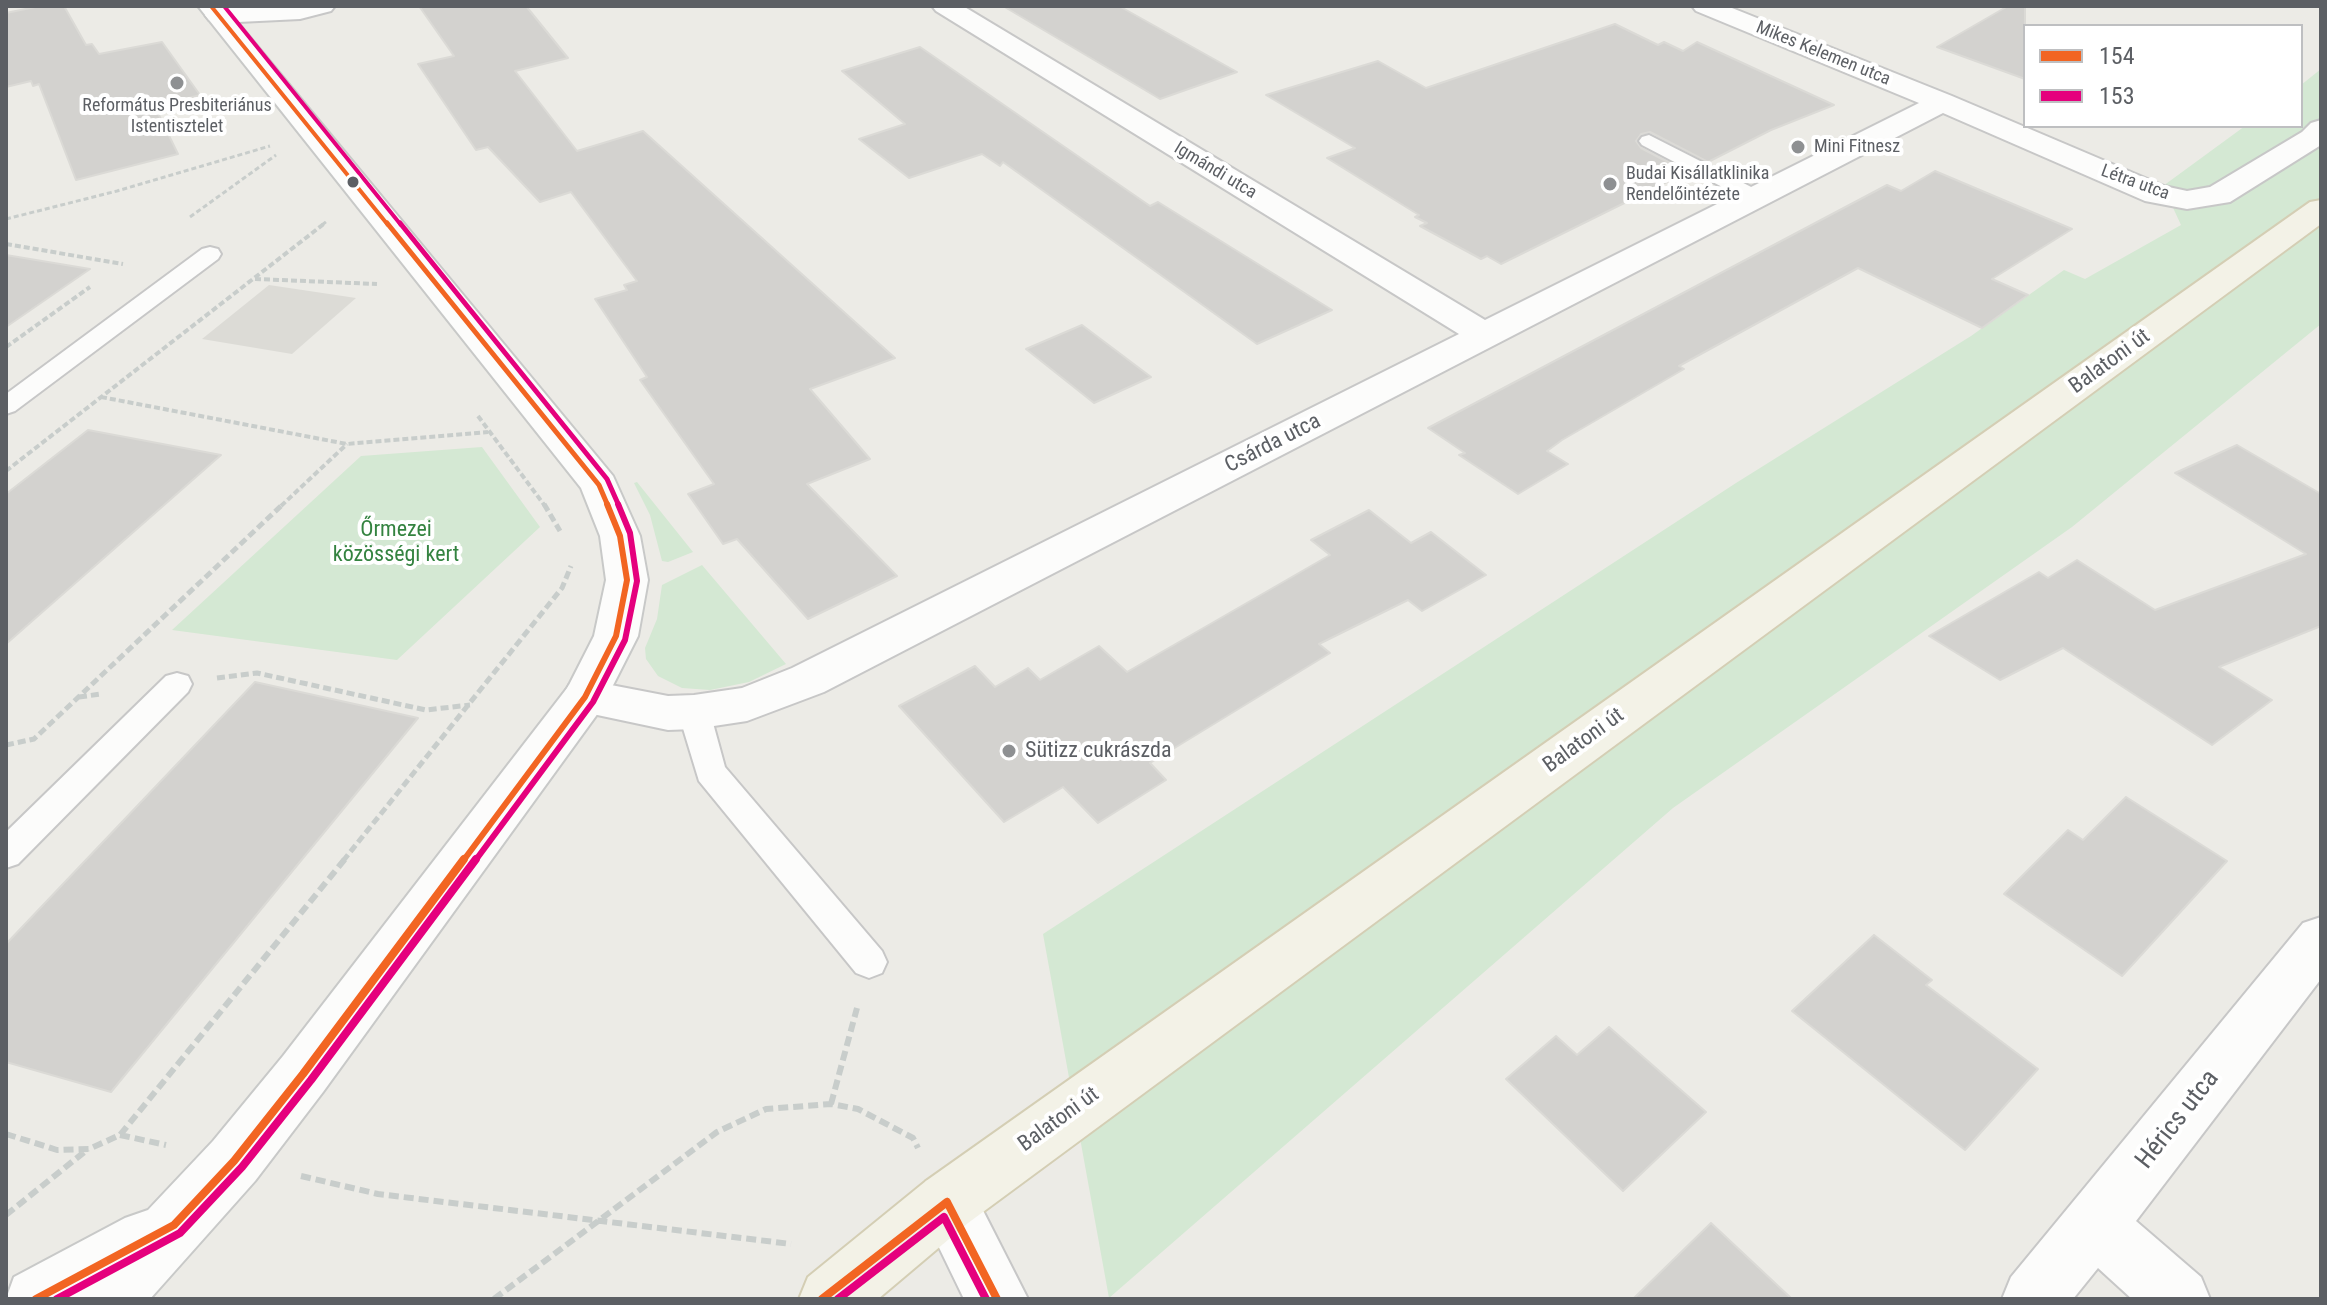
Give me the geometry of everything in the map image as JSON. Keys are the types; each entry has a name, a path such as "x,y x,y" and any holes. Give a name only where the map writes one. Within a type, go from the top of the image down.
{"main road":[{"name":"Balatoni út","path":"834,1292 947,1202 2321,209"}],"street":[{"name":"Igmándi utca","path":"945,6 1485,335"},
{"name":"Mikes Kelemen utca","path":"1705,6 1942,102"},
{"path":"223,21 311,9"},
{"path":"108,1299 234,1161 313,1062 585,697 616,636 627,580 620,536 599,485 223,21"},
{"name":"Csárda utca","path":"585,697 668,713 747,704 867,652 1942,102"},
{"name":"Létra utca","path":"1942,102 2156,194 2187,200 2219,195 2312,138 2321,129"},
{"name":"Hérics utca","path":"2033,1299 2321,939"},
{"path":"947,1202 997,1299"},
{"path":"36,1299 174,1225"},
{"path":"2095,1225 2179,1299"}],"lane":[{"path":"1649,141 1756,197"},
{"path":"6,406 210,254"},
{"path":"6,854 177,684"},
{"path":"694,712 710,772 869,962"}],"path":[{"path":"6,219 145,183 276,144"},
{"path":"184,221 281,152"},
{"path":"6,471 331,218"},
{"path":"6,244 123,264 112,271"},
{"path":"253,278 382,284 374,273"},
{"path":"6,347 101,279"},
{"path":"101,397 347,444 489,432"},
{"path":"473,409 553,517 563,539"},
{"path":"6,745 34,739 347,444"},
{"path":"6,1215 89,1149 120,1135 470,705 562,588 573,561"},
{"path":"78,697 257,673 426,710 470,705"},
{"path":"831,1104 869,962"},
{"path":"494,1299 717,1132 766,1109 831,1104 858,1109 913,1138 947,1202"},
{"path":"6,1134 57,1150 89,1149"},
{"path":"234,1161 378,1194 791,1244"}],"shaded area":[{"path":"269,285 356,298 292,354 202,339"}],"green space":[{"path":"2321,69 2321,324 2072,527 1673,808 1109,1298 1043,934 1736,483 1971,336 2064,270 2085,279 2181,225 2163,186 2242,128 2303,128 2303,83"},
{"name":"Őrmezei közösségi kert","path":"482,447 540,527 397,660 172,630 361,456"},
{"path":"637,482 693,552 668,562 662,561 650,515 634,483"},
{"path":"702,565 786,664 749,682 710,690 682,688 658,676 646,659 645,648 657,619 662,585"}],"building":[{"path":"40,6 64,6 86,45 92,44 99,54 162,42 200,95 155,107 178,154 76,180 39,84 33,86 31,81 6,87 6,13"},
{"path":"419,6 526,6 568,58 515,71 577,151 643,131 895,358 810,389 870,459 807,484 897,576 808,619 737,539 723,544 688,494 714,484 640,380 647,377 595,299 627,290 624,285 637,281 571,192 540,202 488,147 476,150 418,64 454,56"},
{"path":"1003,6 1119,6 1237,72 1160,99"},
{"path":"2008,6 2025,6 2023,78 1937,47"},
{"path":"1615,24 1658,45 1664,42 1683,51 1697,42 1834,105 1771,130 1708,162 1650,132 1641,134 1636,141 1641,148 1687,172 1501,264 1487,256 1481,259 1420,226 1427,223 1415,217 1419,215 1327,158 1355,148 1266,95 1378,61 1426,88"},
{"path":"920,47 1150,206 1158,202 1332,310 1257,344 1003,162 1000,166 982,154 909,178 859,139 905,124 842,71"},
{"path":"1935,171 2072,229 1992,279 2028,295 1982,328 1858,268 1679,366 1684,369 1562,440 1547,451 1568,464 1518,494 1459,455 1465,453 1428,428 1887,185 1901,191"},
{"path":"6,255 90,269 6,327"},
{"path":"1082,325 1151,377 1094,403 1026,349"},
{"path":"88,430 221,455 6,644 6,494"},
{"path":"2237,445 2321,494 2321,626 2219,667 2272,700 2212,745 2063,648 2000,680 1929,636 2039,572 2048,578 2077,560 2155,610 2306,554 2175,473"},
{"path":"1369,510 1411,543 1431,532 1486,575 1422,611 1408,600 1319,644 1330,653 1150,763 1166,780 1098,823 1063,787 1004,822 899,706 975,666 995,687 1028,668 1040,680 1099,646 1127,672 1330,555 1311,540"},
{"path":"255,682 418,718 111,1092 6,1062 6,944"},
{"path":"2126,797 2227,861 2122,976 2004,894 2068,830 2083,840"},
{"path":"1874,935 1932,980 1926,985 2038,1069 1965,1150 1792,1011"},
{"path":"1609,1027 1706,1112 1623,1191 1506,1079 1556,1036 1577,1055"},
{"path":"1711,1223 1792,1299 1633,1299"}],"transit line":[{"name":"154","path":"36,1299 174,1225 234,1161 303,1074 585,697 616,636 627,580 620,536 599,485 211,6"},
{"name":"153","path":"57,1299 180,1233 242,1167 311,1080 593,702 625,640 637,581 630,533 607,479 224,6"},
{"name":"154","path":"947,1202 997,1299"},
{"name":"154","path":"822,1299 947,1202"},
{"name":"153","path":"838,1299 944,1217 986,1299"}],"place":[{"name":"Református Presbiteriánus Istentisztelet","path":"177,83"},
{"name":"Mini Fitnesz","path":"1798,147"},
{"name":"Budai Kisállatklinika Rendelőintézete","path":"1610,184"},
{"name":"Sütizz cukrászda","path":"1009,751"}]}
